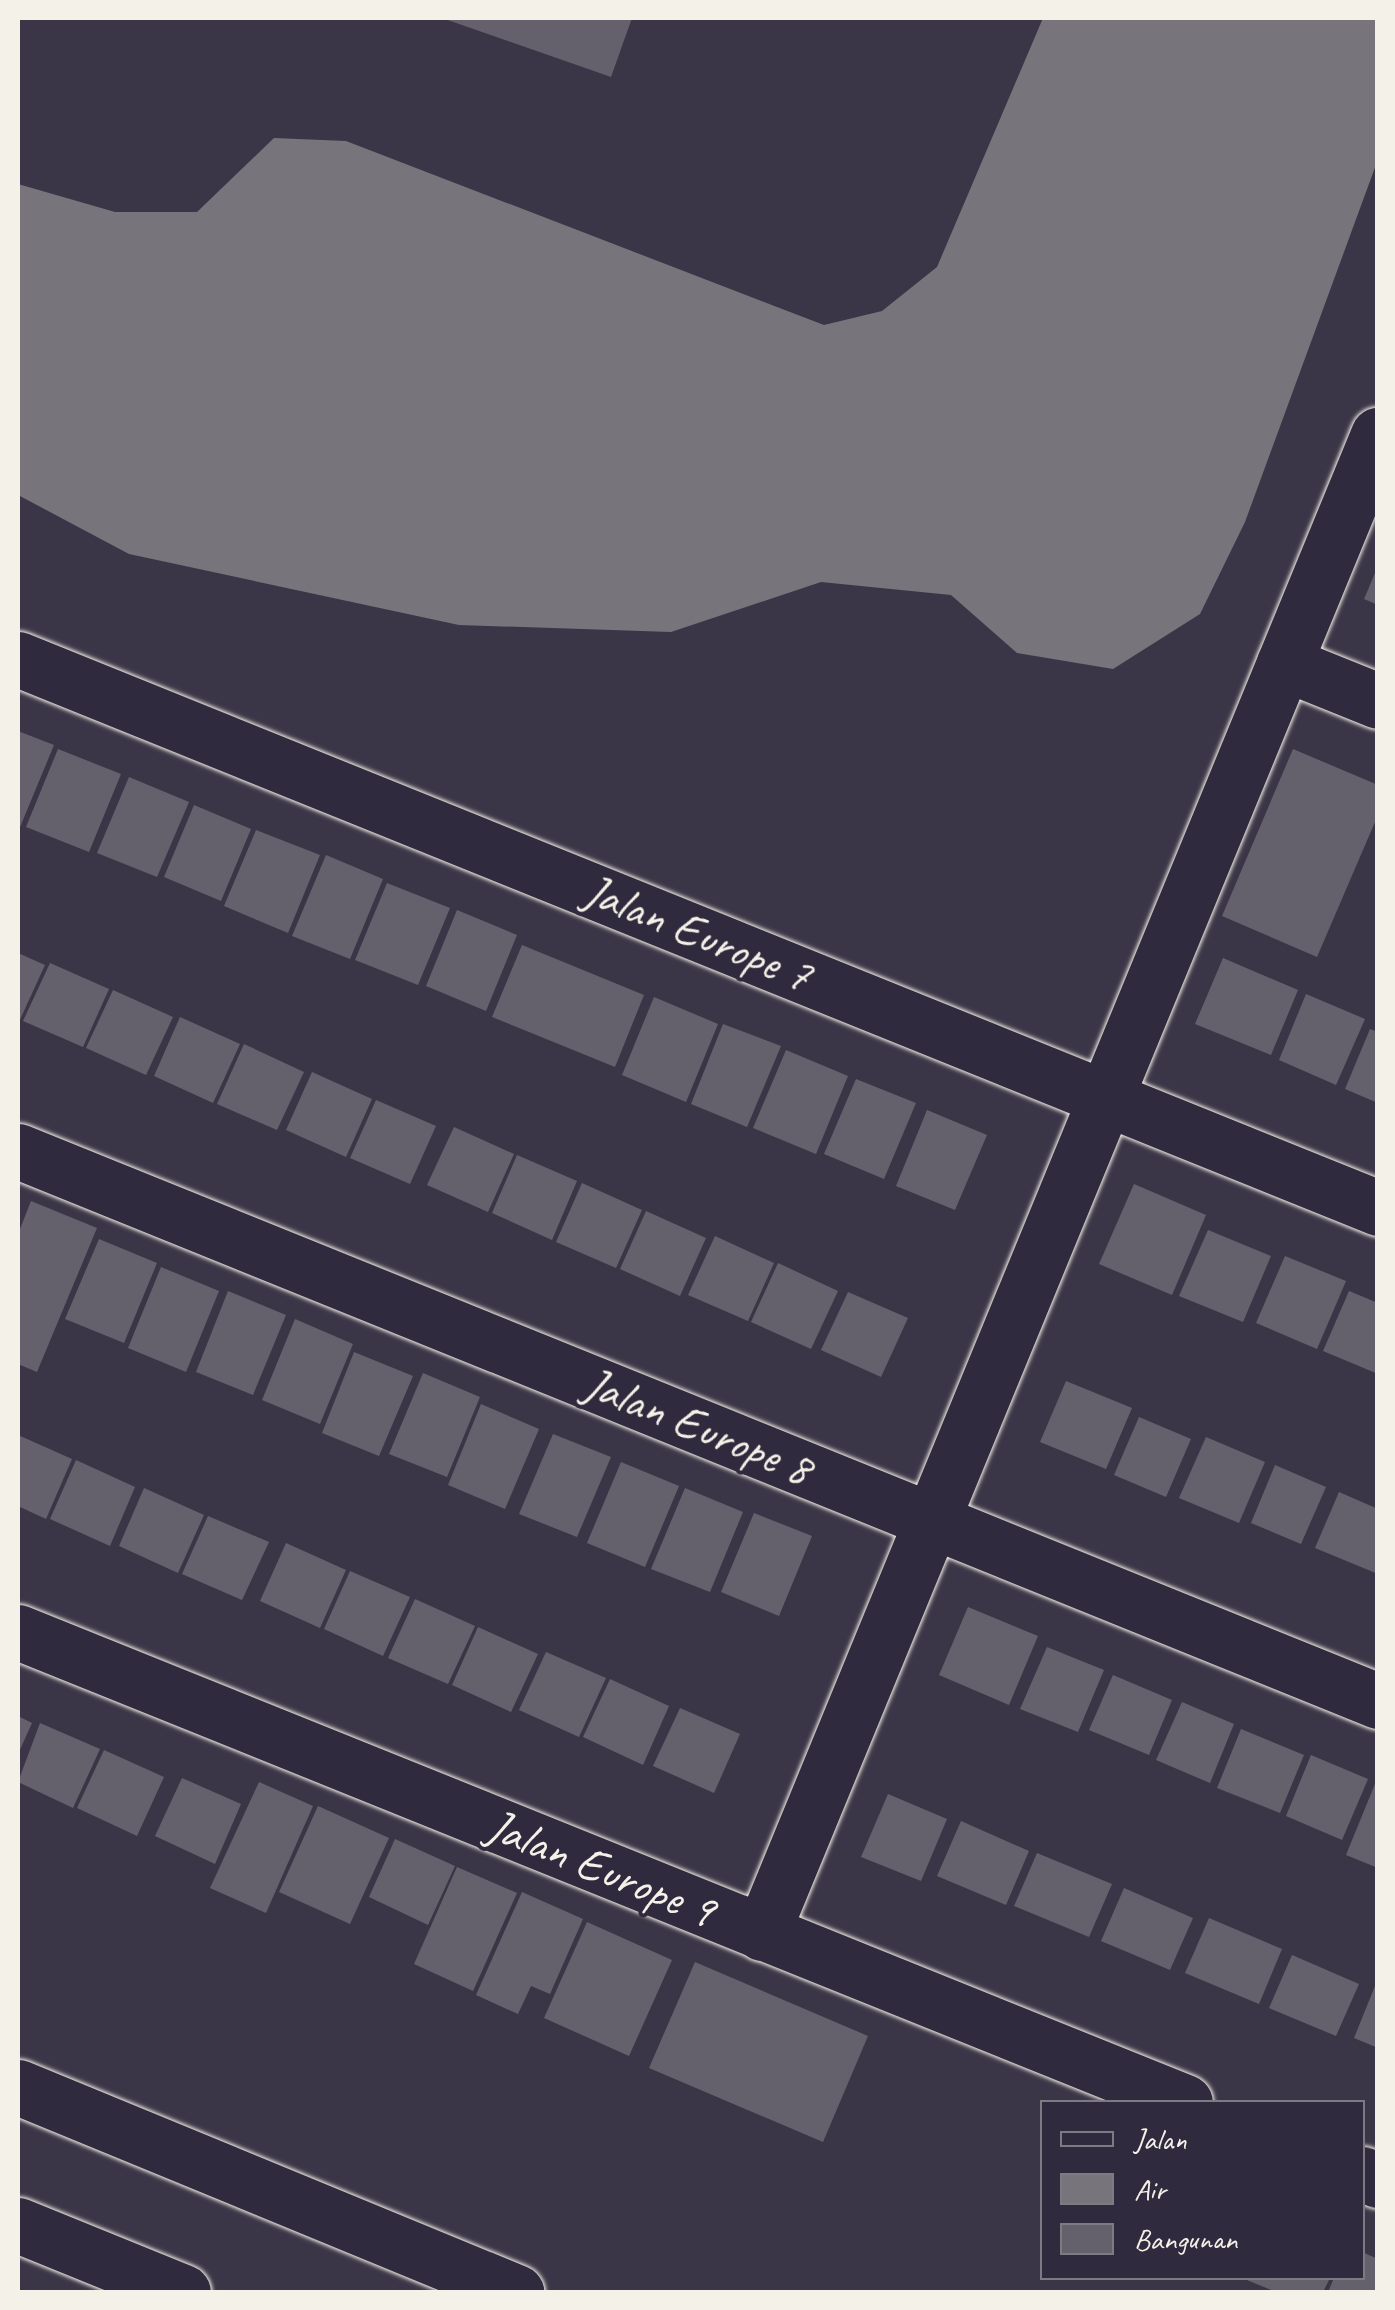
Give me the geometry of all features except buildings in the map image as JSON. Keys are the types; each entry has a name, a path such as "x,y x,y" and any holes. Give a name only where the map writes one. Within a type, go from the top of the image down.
{"street":[{"path":"762,1932 1378,435"},
{"name":"Jalan Europe 7","path":"18,659 1378,1208"},
{"path":"1284,663 1378,701"},
{"name":"Jalan Europe 8","path":"18,1151 1378,1701"},
{"name":"Jalan Europe 9","path":"18,1632 1180,2100"},
{"path":"18,2087 516,2292"},
{"path":"18,2224 182,2292"}],"water":[{"path":"1043,18 1377,18 1377,162 1245,522 1200,614 1113,669 1017,653 951,595 821,582 671,632 459,625 129,554 18,495 18,184 115,212 197,212 274,138 346,141 824,325 882,311 937,267"}]}
